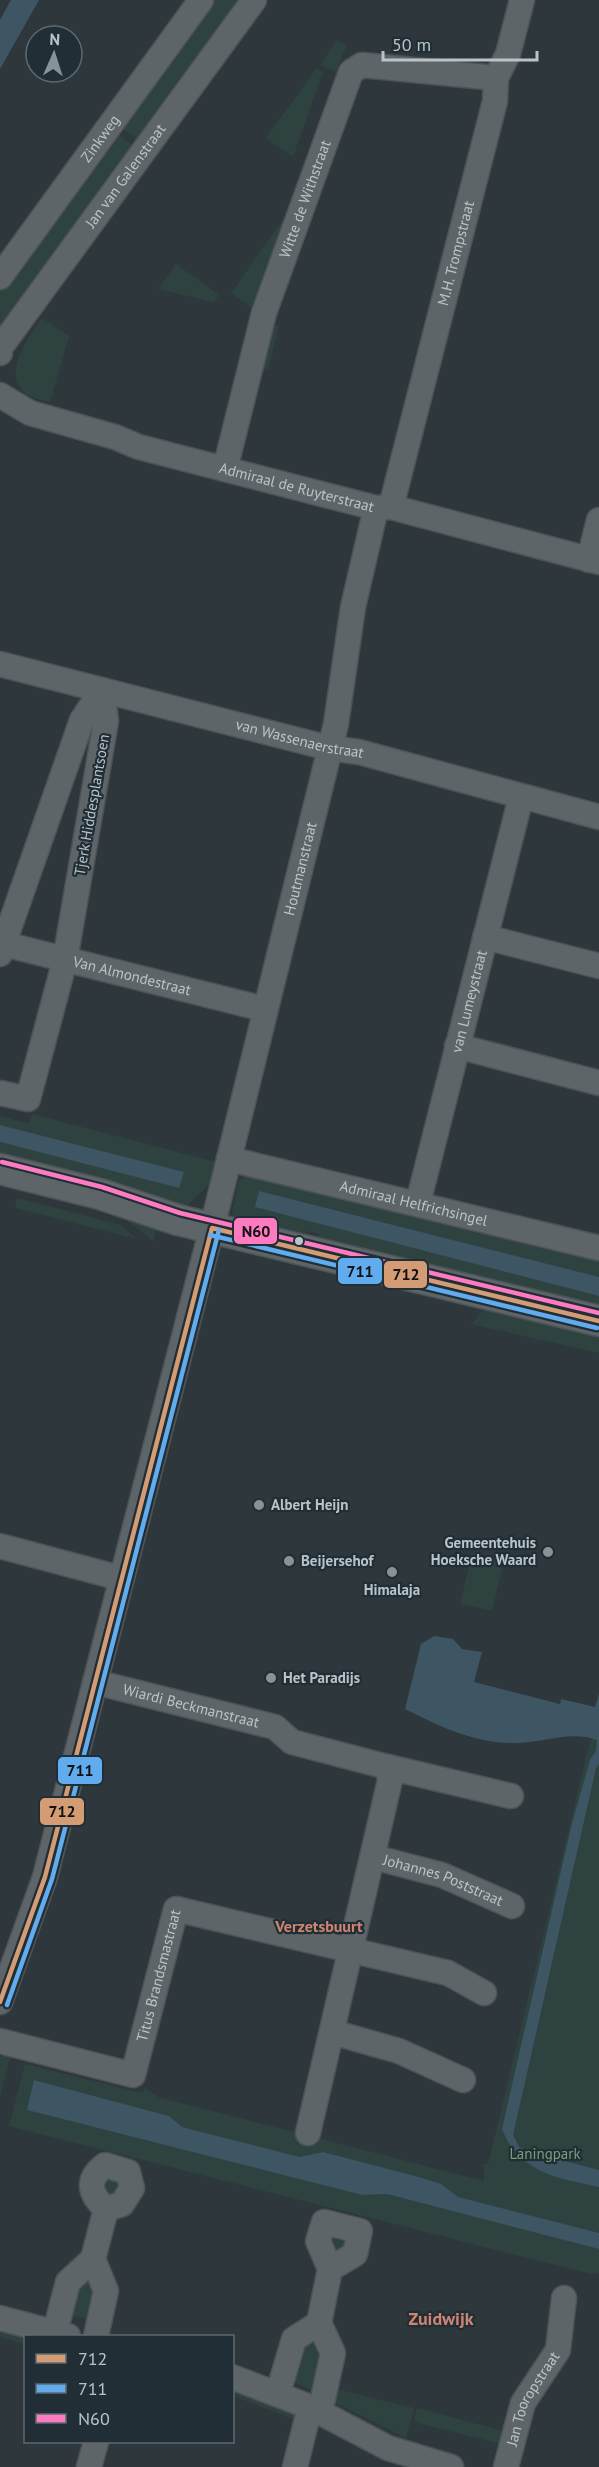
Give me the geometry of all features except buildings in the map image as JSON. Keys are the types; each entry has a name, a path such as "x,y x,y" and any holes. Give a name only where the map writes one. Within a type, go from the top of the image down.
{"street":[{"name":"Zinkweg","path":"0,277 201,0"},
{"name":"Jan van Galenstraat","path":"0,354 0,348 254,0"},
{"name":"M.H. Trompstraat","path":"384,508 495,101 496,78 508,54 522,0"},
{"name":"Witte de Withstraat","path":"225,469 264,313 351,72 362,65 496,78"},
{"name":"Admiraal de Ruyterstraat","path":"0,394 30,413 115,437 139,447 594,561"},
{"name":"Houtmanstraat","path":"0,2002 8,1956 45,1877 120,1578 212,1228 264,1009 336,724 353,607 384,508"},
{"path":"594,561 599,520"},
{"name":"van Wassenaerstraat","path":"0,664 329,748 359,752 599,817"},
{"name":"Tjerk Hiddesplantsoen","path":"1,947 82,720 102,690"},
{"name":"Tjerk Hiddesplantsoen","path":"0,1093 28,1099 65,960 106,722 102,690"},
{"name":"van Lumeystraat","path":"418,1203 521,797"},
{"path":"485,937 599,966"},
{"name":"Van Almondestraat","path":"1,947 65,960 264,1009"},
{"path":"458,1046 599,1083"},
{"name":"Admiraal Helfrichsingel","path":"229,1159 599,1248"},
{"path":"0,1169 100,1194 178,1220 599,1321"},
{"path":"0,1546 120,1578"},
{"name":"Wiardi Beckmanstraat","path":"95,1682 275,1727 292,1742 388,1767"},
{"path":"388,1767 511,1796"},
{"name":"Johannes Poststraat","path":"308,2133 390,1780 388,1767"},
{"name":"Johannes Poststraat","path":"373,1857 442,1875 512,1906"},
{"name":"Titus Brandsmastraat","path":"0,2041 133,2075 176,1909 351,1949"},
{"path":"351,1949 448,1973 484,1993"},
{"path":"332,2032 399,2051 463,2080"},
{"path":"0,2318 63,2334 68,2282 93,2259 106,2209"},
{"path":"93,2259 106,2291 96,2335"},
{"path":"295,2467 333,2353 319,2323 330,2269"},
{"name":"Jan Tooropstraat","path":"506,2467 523,2403 558,2349 564,2298"},
{"path":"278,2393 294,2339 319,2323"},
{"path":"234,2378 278,2393 388,2448 451,2467"},
{"path":"89,2467 96,2443"}],"green space":[{"path":"209,0 244,0 138,139 118,126"},
{"path":"336,41 347,44 336,72 320,65"},
{"path":"316,69 323,72 293,157 266,138"},
{"path":"114,132 133,145 0,335 0,289"},
{"path":"287,214 257,312 231,293"},
{"path":"176,264 219,295 214,302 158,289"},
{"path":"42,318 69,336 50,402 27,395 19,387 16,378 19,356"},
{"path":"267,323 279,326 268,370 257,367"},
{"path":"32,1114 216,1162 210,1184 186,1206 0,1158 0,1142 179,1188 183,1172 0,1125 0,1116 29,1124"},
{"path":"252,1173 599,1260 599,1277 259,1191 256,1207 599,1296 599,1309 318,1239 319,1234 307,1231 306,1236 235,1219 232,1212 239,1181"},
{"path":"17,1198 121,1225 137,1239 15,1208"},
{"path":"88,1206 158,1223 153,1241 123,1217"},
{"path":"491,1308 599,1334 599,1353 471,1324 482,1312"},
{"path":"472,1553 504,1562 492,1611 460,1604"},
{"name":"Laningpark","path":"595,1721 599,1722 599,2233 457,2197 441,2184 419,2177 323,2152 301,2157 182,2127 169,2116 35,2080 27,2110 362,2195 387,2194 599,2249 599,2273 591,2274 9,2126 25,2064 143,2093 144,2087 158,2097 484,2181 484,2164 488,2164"},
{"path":"11,2053 0,2097 0,2057"},
{"path":"108,2175 123,2180 114,2201 99,2186"},
{"path":"329,2236 349,2238 343,2258 325,2244"},
{"path":"85,2280 96,2284 93,2320 66,2314 72,2291"},
{"path":"0,2328 24,2335 24,2344 0,2337"},
{"path":"310,2337 324,2347 315,2392 290,2380 297,2350"},
{"path":"234,2388 294,2409 296,2420 234,2396"},
{"path":"336,2389 414,2408 406,2438 334,2402"},
{"path":"417,2408 504,2431 501,2444 414,2422"}],"water":[{"path":"11,0 39,0 0,69 0,20"},
{"path":"0,1125 184,1172 179,1188 0,1142"},
{"path":"259,1191 599,1277 599,1296 255,1207"},
{"path":"434,1636 453,1639 462,1649 482,1652 474,1682 560,1704 561,1699 595,1707 599,1694 599,1764 596,1768 513,2135 519,2147 526,2151 599,2170 599,2187 555,2176 529,2164 509,2144 502,2129 571,1827 590,1760 596,1751 597,1740 577,1736 501,1743 472,1737 405,1709 421,1644"},
{"path":"34,2080 169,2116 182,2127 300,2157 323,2152 419,2177 441,2184 458,2197 599,2233 599,2249 387,2194 362,2195 27,2110"}],"transit line":[{"name":"N60","path":"2,1162 102,1187 180,1213 599,1313"},
{"name":"712","path":"212,1228 599,1321"},
{"name":"712","path":"0,2002 45,1877 212,1228"},
{"name":"711","path":"7,2005 52,1879 219,1230"},
{"name":"711","path":"210,1235 597,1328"}],"place":[{"name":"Albert Heijn","path":"259,1505"},
{"name":"Gemeentehuis Hoeksche Waard","path":"548,1552"},
{"name":"Beijersehof","path":"289,1561"},
{"name":"Himalaja","path":"392,1572"},
{"name":"Het Paradijs","path":"271,1678"}],"district":[{"name":"Verzetsbuurt","path":"319,1926"},
{"name":"Zuidwijk","path":"441,2319"}]}
